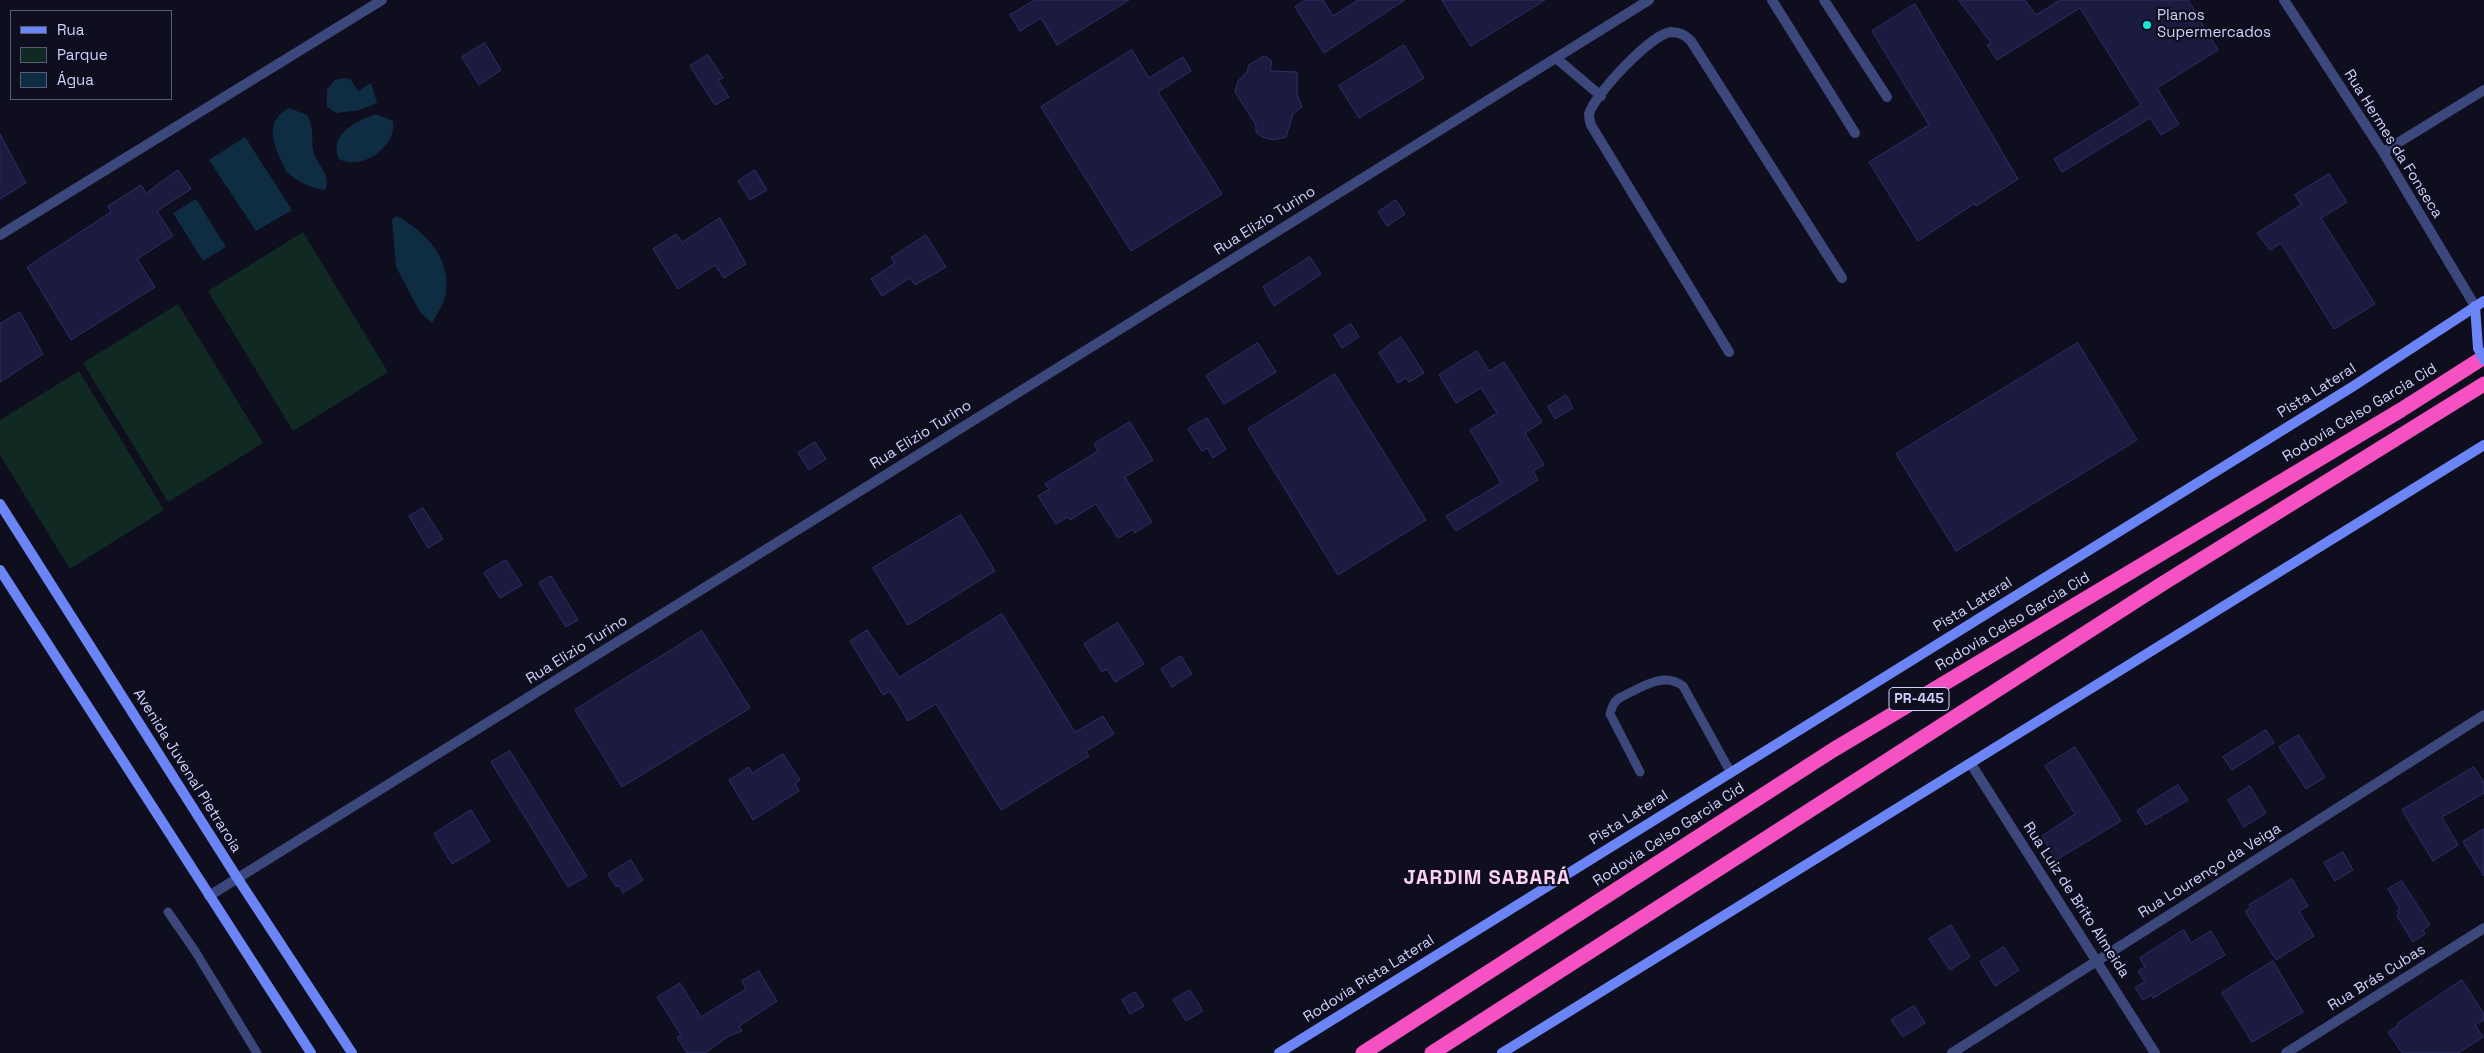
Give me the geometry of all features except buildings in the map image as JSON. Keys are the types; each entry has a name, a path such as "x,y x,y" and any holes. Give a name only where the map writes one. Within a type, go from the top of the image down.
{"highway":[{"name":"Rodovia Celso Garcia Cid","path":"1363,1053 1833,750 2401,410 2482,355"},
{"name":"PR-445","path":"1432,1053 2162,584 2484,384"}],"street":[{"path":"0,235 369,3 382,0"},
{"name":"Rua Elizio Turino","path":"209,896 1648,0"},
{"path":"1772,0 1855,133"},
{"path":"1824,0 1887,97"},
{"name":"Rua Hermes da Fonseca","path":"2284,0 2480,304"},
{"path":"1729,352 1591,125 1589,115 1601,96 1633,56 1669,32 1683,34 1691,41 1842,278"},
{"path":"1556,58 1601,96"},
{"path":"2383,152 2484,90"},
{"path":"2480,304 2484,315"},
{"path":"2480,304 2482,355"},
{"name":"Pista Lateral","path":"1476,932 2343,392 2480,304"},
{"path":"1502,1053 2484,445"},
{"name":"Avenida Juvenal Pietraroia","path":"0,504 238,879 352,1053"},
{"path":"0,570 311,1053"},
{"name":"Rua Lourenço da Veiga","path":"1952,1053 2484,715"},
{"name":"Rua Luiz de Brito Almeida","path":"1971,764 2097,960 2154,1053"},
{"name":"Rua Brás Cubas","path":"2286,1053 2484,928"},
{"name":"Rodovia Pista Lateral","path":"1279,1053 1476,932"}],"lane":[{"path":"1640,772 1610,714 1612,707 1615,700 1621,697 1659,680 1669,680 1682,686 1731,773"},
{"path":"168,912 196,952 257,1053"}],"green space":[{"path":"303,232 388,372 293,431 208,291"},
{"path":"178,304 263,443 168,502 83,363"},
{"path":"79,371 164,510 70,569 0,455 0,420"}],"water":[{"path":"345,78 351,80 358,91 371,83 377,103 360,110 336,113 327,107 327,89 335,80"},
{"path":"289,108 307,115 310,121 314,153 327,180 325,190 309,186 295,179 287,172 280,158 273,137 274,124 277,118"},
{"path":"376,114 393,121 393,131 384,148 367,159 358,162 348,162 339,159 337,142 341,136 360,120"},
{"path":"245,137 292,210 256,231 209,160"},
{"path":"196,199 226,247 203,261 173,213"},
{"path":"397,216 417,230 434,246 444,267 446,292 441,308 432,323 420,312 396,267 392,219"}],"place":[{"name":"Planos Supermercados","path":"2147,25"}],"district":[{"name":"JARDIM SABARÁ","path":"1487,879"}]}
